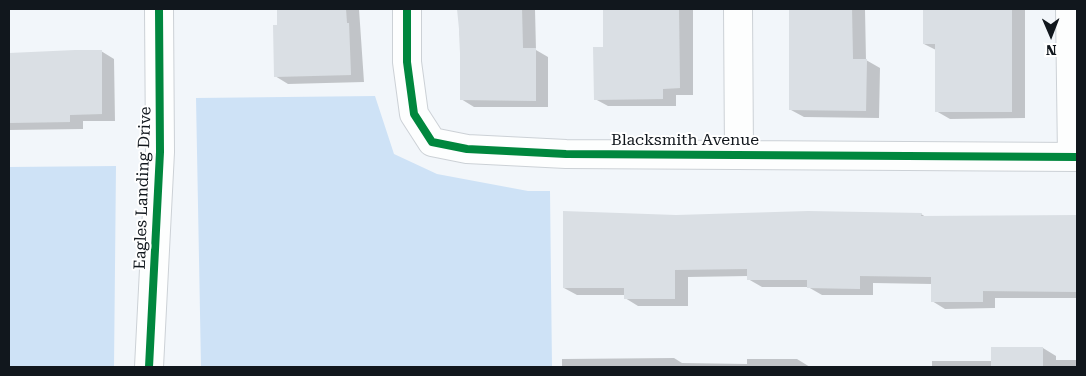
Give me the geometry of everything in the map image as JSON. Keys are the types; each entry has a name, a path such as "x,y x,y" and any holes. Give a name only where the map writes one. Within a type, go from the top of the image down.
{"street":[{"name":"Eagles Landing Drive","path":"149,367 160,152 159,9"},
{"name":"Blacksmith Avenue","path":"407,9 407,62 414,114 432,142 468,149 556,153 1075,157"},
{"path":"738,9 739,154"},
{"path":"1070,9 1075,157"}],"shaded area":[{"path":"375,96 394,154 437,174 528,191 550,191 552,367 201,367 196,98"},
{"path":"116,166 114,367 9,367 9,167"}],"building":[{"path":"277,9 346,9 347,23 349,23 351,75 274,77 273,25 277,25"},
{"path":"457,9 522,9 523,48 536,48 536,101 460,100 460,39"},
{"path":"603,9 679,9 680,88 663,89 663,99 594,100 593,47 603,47"},
{"path":"789,9 852,9 853,59 867,59 866,111 789,110"},
{"path":"923,9 1012,9 1012,112 935,112 935,44 923,44"},
{"path":"102,50 102,114 70,115 70,122 9,123 9,53"},
{"path":"563,211 676,215 808,211 922,213 921,216 1077,215 1077,292 983,291 983,302 931,302 931,277 860,276 860,289 807,288 807,280 747,280 747,269 675,270 675,299 624,299 624,288 563,288"},
{"path":"991,347 1043,347 1043,367 991,367"}],"cycle path":[{"path":"149,367 160,152 159,9"},
{"path":"407,9 407,62 414,114 432,142 467,149 566,154 1077,157"}]}
